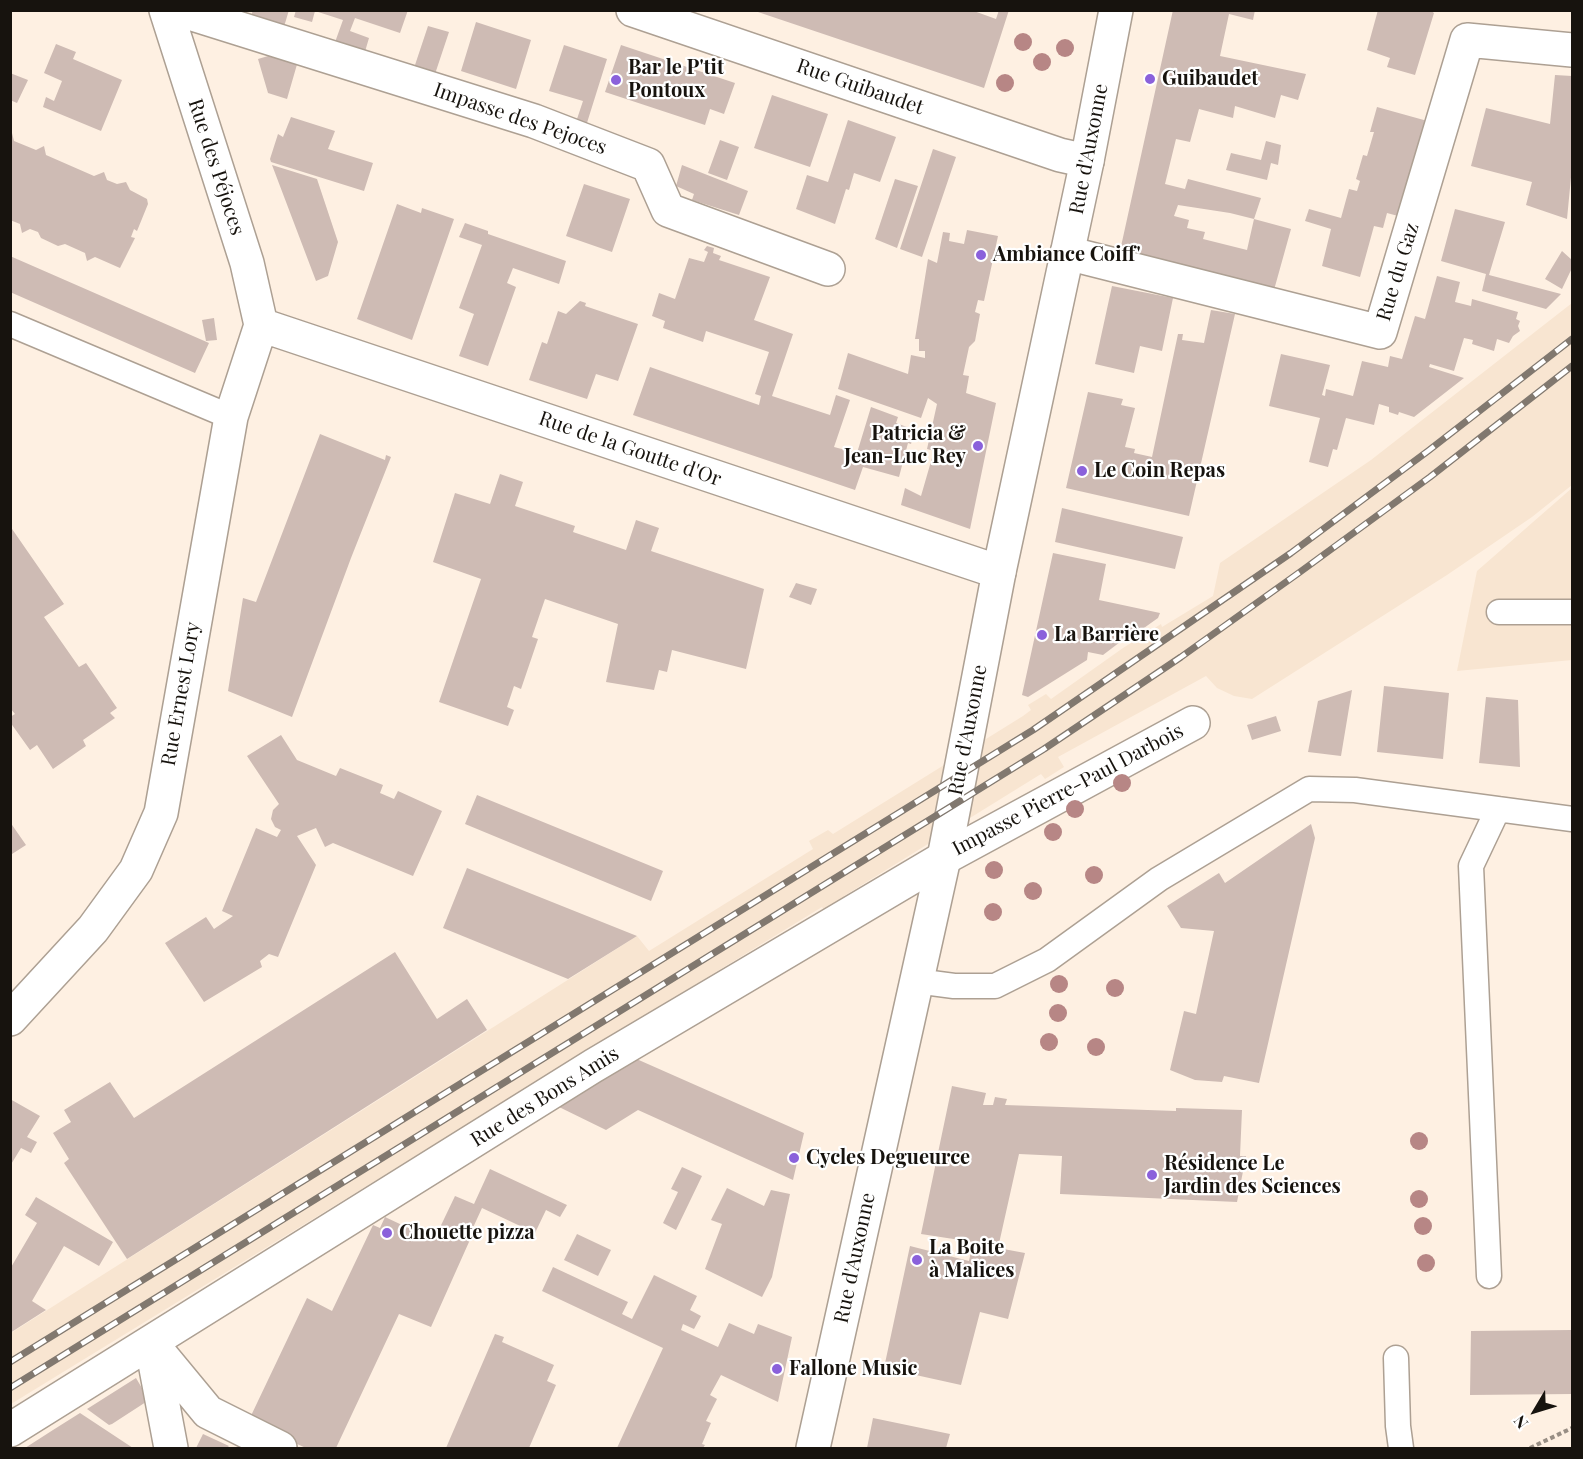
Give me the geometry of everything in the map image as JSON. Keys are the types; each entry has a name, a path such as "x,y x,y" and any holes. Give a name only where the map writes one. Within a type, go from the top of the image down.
{"street":[{"name":"Rue des Péjoces","path":"166,10 247,263 261,325"},
{"name":"Impasse des Pejoces","path":"180,10 534,121 648,165 668,210 828,269"},
{"name":"Rue Guibaudet","path":"633,10 1060,155 1087,161"},
{"name":"Rue d'Auxonne","path":"813,1449 944,858 999,572 1068,253 1116,10"},
{"name":"Rue du Gaz","path":"1068,253 1380,332 1467,40 1572,50"},
{"name":"Rue Ernest Lory","path":"10,1019 93,929 136,870 160,813 231,417 261,325"},
{"name":"Rue de la Goutte d'Or","path":"261,325 999,572"},
{"name":"Impasse Pierre-Paul Darbois","path":"944,858 1193,723"},
{"name":"Rue des Bons Amis","path":"10,1430 593,1066 944,858"},
{"path":"151,1343 171,1449"},
{"path":"151,1343 208,1412 280,1449"}],"lane":[{"path":"10,324 231,417"},
{"path":"1499,612 1572,612"},
{"path":"916,981 954,986 995,986 1047,960 1159,879 1309,789 1354,790 1572,819"},
{"path":"1489,1276 1471,866 1498,809"},
{"path":"1396,1358 1401,1449"}],"path":[{"path":"1530,1449 1572,1428"}],"shaded area":[{"path":"1572,303 1572,485 1532,517 1447,575 1252,699 1234,696 1217,688 1206,676 1058,757 1064,767 1045,779 1041,774 844,896 847,903 827,916 822,907 11,1404 11,1333 637,936 649,951 813,849 809,841 828,830 833,834 1023,716 1031,710 1028,705 1046,694 1051,699 1123,648 1213,596 1220,563 1371,460"},
{"path":"1572,488 1572,660 1457,671 1477,571"}],"building":[{"path":"253,10 289,10 283,30 250,20"},
{"path":"296,10 408,10 400,33 355,18 350,31 369,38 364,55 334,45 343,20 315,11 312,22 294,17"},
{"path":"752,10 971,10 996,19 999,10 1009,10 984,88"},
{"path":"1173,10 1255,10 1253,20 1229,14 1220,56 1306,74 1298,100 1281,95 1275,118 1235,106 1233,118 1199,109 1190,142 1176,139 1165,184 1185,189 1188,179 1261,198 1254,219 1291,229 1274,290 1120,251","holes":["1178,205 1254,219 1247,250 1203,239 1205,232 1187,228 1189,220 1174,216"]},
{"path":"1378,10 1430,10 1434,13 1415,75 1387,67 1390,58 1367,50"},
{"path":"476,22 531,40 516,89 461,71"},
{"path":"428,26 449,32 434,77 413,71"},
{"path":"56,44 76,52 73,59 122,80 101,131 43,107 46,97 54,101 62,81 44,73"},
{"path":"564,45 607,59 586,126 576,122 583,101 549,91"},
{"path":"621,45 735,83 724,114 710,109 705,125 605,92"},
{"path":"275,54 298,61 287,99 268,93 258,59"},
{"path":"10,73 28,80 17,103 10,100"},
{"path":"1555,75 1572,76 1572,167 1567,219 1526,205 1532,182 1471,166 1486,108 1550,124"},
{"path":"772,95 828,114 810,167 754,148"},
{"path":"1377,107 1431,122 1398,216 1387,213 1383,228 1374,226 1360,277 1322,266 1331,229 1305,221 1309,209 1341,218 1349,189 1357,191 1360,181 1356,179 1363,155 1367,156 1374,132 1370,132"},
{"path":"291,117 335,131 328,149 373,163 364,191 271,162 278,134 283,137"},
{"path":"848,120 896,137 880,182 854,173 849,190 846,189 835,224 796,209 807,175 828,182"},
{"path":"12,133 14,141 36,150 44,146 46,155 94,176 104,172 107,180 117,184 126,182 130,190 147,199 148,204 137,231 134,229 131,237 135,238 120,268 95,257 87,261 85,253 65,244 58,246 41,238 38,232 30,229 22,233 20,224 10,220 10,134"},
{"path":"720,140 739,147 727,180 708,173"},
{"path":"1266,141 1281,145 1278,165 1271,163 1267,180 1226,170 1231,153 1261,160"},
{"path":"933,149 956,157 922,257 900,249"},
{"path":"272,165 317,179 338,242 328,276 316,281"},
{"path":"682,165 748,191 739,215 692,200 694,194 676,186"},
{"path":"895,179 918,186 897,248 875,239"},
{"path":"584,184 630,199 612,252 566,236"},
{"path":"397,204 421,213 422,208 454,219 412,340 357,319"},
{"path":"1455,209 1505,222 1489,275 1561,294 1546,309 1482,291 1486,274 1441,261"},
{"path":"465,223 488,231 488,234 566,261 559,284 513,268 507,283 516,287 488,366 459,356 474,314 459,308 482,245 459,237"},
{"path":"967,230 998,236 984,301 978,300 975,312 980,314 975,341 969,347 963,375 969,376 966,393 996,403 970,529 901,505 905,488 921,496 934,451 927,449 937,404 928,398 921,418 838,389 848,353 908,374 911,355 925,358 925,351 919,351 919,339 915,339 928,259 937,263 943,232 950,233 949,241 964,244"},
{"path":"707,246 714,248 713,253 721,256 719,260 770,277 754,320 793,334 772,396 830,415 836,395 850,400 834,447 857,453 871,407 898,417 896,423 915,430 911,444 908,443 899,477 863,467 855,490 633,415 650,367 759,405 761,396 755,394 769,352 706,331 703,342 663,328 665,321 652,316 659,293 675,299 689,258 704,262 708,252 704,250"},
{"path":"1562,251 1572,260 1572,268 1562,289 1545,279"},
{"path":"10,256 209,343 195,373 10,292"},
{"path":"1437,276 1460,282 1455,302 1471,306 1472,299 1518,312 1516,319 1520,321 1518,326 1520,331 1509,343 1497,339 1494,351 1472,344 1473,340 1464,338 1454,371 1430,364 1429,367 1464,378 1414,417 1399,412 1398,415 1389,412 1389,407 1379,404 1374,425 1346,418 1337,450 1333,449 1328,467 1309,462 1320,418 1269,406 1281,354 1330,365 1322,395 1325,396 1326,389 1353,396 1362,361 1388,367 1390,356 1402,359 1415,316 1425,319"},
{"path":"1112,286 1173,298 1162,351 1140,346 1134,373 1095,364"},
{"path":"580,301 586,303 585,306 638,324 618,381 596,374 587,399 529,380 542,342 547,344 558,311 566,314"},
{"path":"1211,310 1235,314 1189,516 1066,488 1088,392 1123,399 1121,405 1135,408 1125,447 1135,449 1134,453 1152,457 1178,334 1183,334 1182,340 1204,343"},
{"path":"214,318 217,340 206,341 202,320"},
{"path":"320,434 385,460 386,455 391,457 292,717 228,691 243,598 256,602"},
{"path":"500,474 523,482 515,506 575,526 573,532 626,550 636,520 659,528 651,551 764,589 746,669 672,650 667,672 659,670 654,690 606,682 618,624 545,599 532,637 538,639 521,689 514,686 507,707 514,710 508,726 439,702 481,579 433,562 455,493 490,504"},
{"path":"1062,508 1183,537 1175,569 1055,542"},
{"path":"10,526 64,604 44,617 79,667 86,663 117,708 110,713 115,718 83,740 86,746 53,769 37,745 30,750 10,722 10,717 15,714 10,708"},
{"path":"1053,553 1106,564 1099,600 1160,613 1158,618 1103,655 1088,652 1087,660 1028,697 1022,695"},
{"path":"796,583 817,589 811,605 789,597"},
{"path":"1384,686 1449,693 1443,759 1377,752"},
{"path":"1352,690 1341,756 1308,752 1318,701"},
{"path":"1486,697 1518,700 1520,767 1479,763"},
{"path":"1276,716 1281,731 1252,740 1247,725"},
{"path":"281,735 297,760 336,776 340,768 383,785 380,793 394,799 398,791 442,811 413,876 333,843 325,847 316,828 297,836 316,865 278,957 269,954 260,961 262,967 204,1002 165,943 206,917 214,929 233,916 222,911 256,828 277,837 281,830 275,827 271,819 273,810 279,804 247,756"},
{"path":"477,795 663,871 651,901 465,824"},
{"path":"10,822 26,845 12,854 10,851"},
{"path":"1311,824 1315,838 1259,1083 1224,1076 1222,1082 1195,1080 1170,1070 1184,1011 1196,1014 1214,931 1181,928 1167,906 1219,873 1225,883"},
{"path":"467,868 637,936 568,979 443,928"},
{"path":"395,952 437,1019 467,999 487,1030 127,1259 64,1163 69,1159 53,1133 71,1122 64,1110 110,1082 134,1118"},
{"path":"632,1057 804,1133 793,1180 638,1110 606,1130 557,1106"},
{"name":"Résidence Le Jardin des Sciences","path":"952,1086 986,1093 983,1105 993,1105 995,1097 1007,1099 1005,1105 1176,1111 1176,1108 1242,1110 1240,1156 1246,1156 1237,1202 1060,1194 1062,1156 1019,1154 998,1248 1025,1253 1008,1319 980,1312 961,1385 884,1368 910,1246 969,1261 973,1242 921,1234"},
{"path":"10,1099 40,1116 27,1137 37,1142 31,1153 21,1148 10,1166"},
{"path":"682,1167 702,1176 676,1230 663,1223 678,1192 671,1189"},
{"path":"490,1169 567,1205 560,1217 546,1210 535,1233 482,1208 431,1327 399,1314 336,1448 306,1448 248,1422 307,1298 332,1311 373,1225 380,1228 385,1217 434,1240 455,1196 474,1204"},
{"path":"727,1188 764,1206 771,1190 790,1194 772,1277 762,1297 705,1269 722,1224 711,1220"},
{"path":"36,1197 113,1242 99,1266 64,1246 32,1301 46,1310 10,1333 10,1269 37,1223 25,1215"},
{"path":"577,1234 611,1250 598,1276 564,1260"},
{"path":"553,1267 628,1302 622,1314 632,1319 654,1275 697,1296 690,1310 701,1316 694,1329 683,1324 681,1330 718,1347 729,1323 754,1334 758,1324 792,1337 778,1402 721,1375 710,1395 717,1399 706,1421 711,1423 702,1444 705,1445 703,1448 617,1448 663,1348 542,1291"},
{"path":"1572,1330 1572,1394 1470,1395 1471,1331"},
{"path":"495,1334 504,1337 502,1342 554,1365 547,1381 556,1385 529,1448 446,1448"},
{"path":"136,1378 149,1400 112,1424 109,1425 87,1409"},
{"path":"80,1413 133,1448 25,1448 53,1430"},
{"path":"873,1418 950,1434 946,1448 867,1448"},
{"path":"203,1434 229,1446 227,1448 196,1448"}],"railway":[{"path":"10,1362 1033,730 1291,553 1428,451 1572,339"},
{"path":"10,1388 1044,749 1181,657 1300,572 1430,477 1572,366"}],"place":[{"name":"Guibaudet","path":"1150,79"},
{"name":"Bar le P'tit Pontoux","path":"616,80"},
{"name":"Ambiance Coiff'","path":"981,255"},
{"name":"Patricia & Jean-Luc Rey","path":"978,446"},
{"name":"Le Coin Repas","path":"1082,471"},
{"name":"La Barrière","path":"1042,635"},
{"name":"Cycles Degueurce","path":"794,1158"},
{"name":"Résidence Le Jardin des Sciences","path":"1152,1175"},
{"name":"Chouette pizza","path":"387,1233"},
{"name":"La Boite à Malices","path":"917,1260"},
{"name":"Fallone Music","path":"777,1369"}]}
